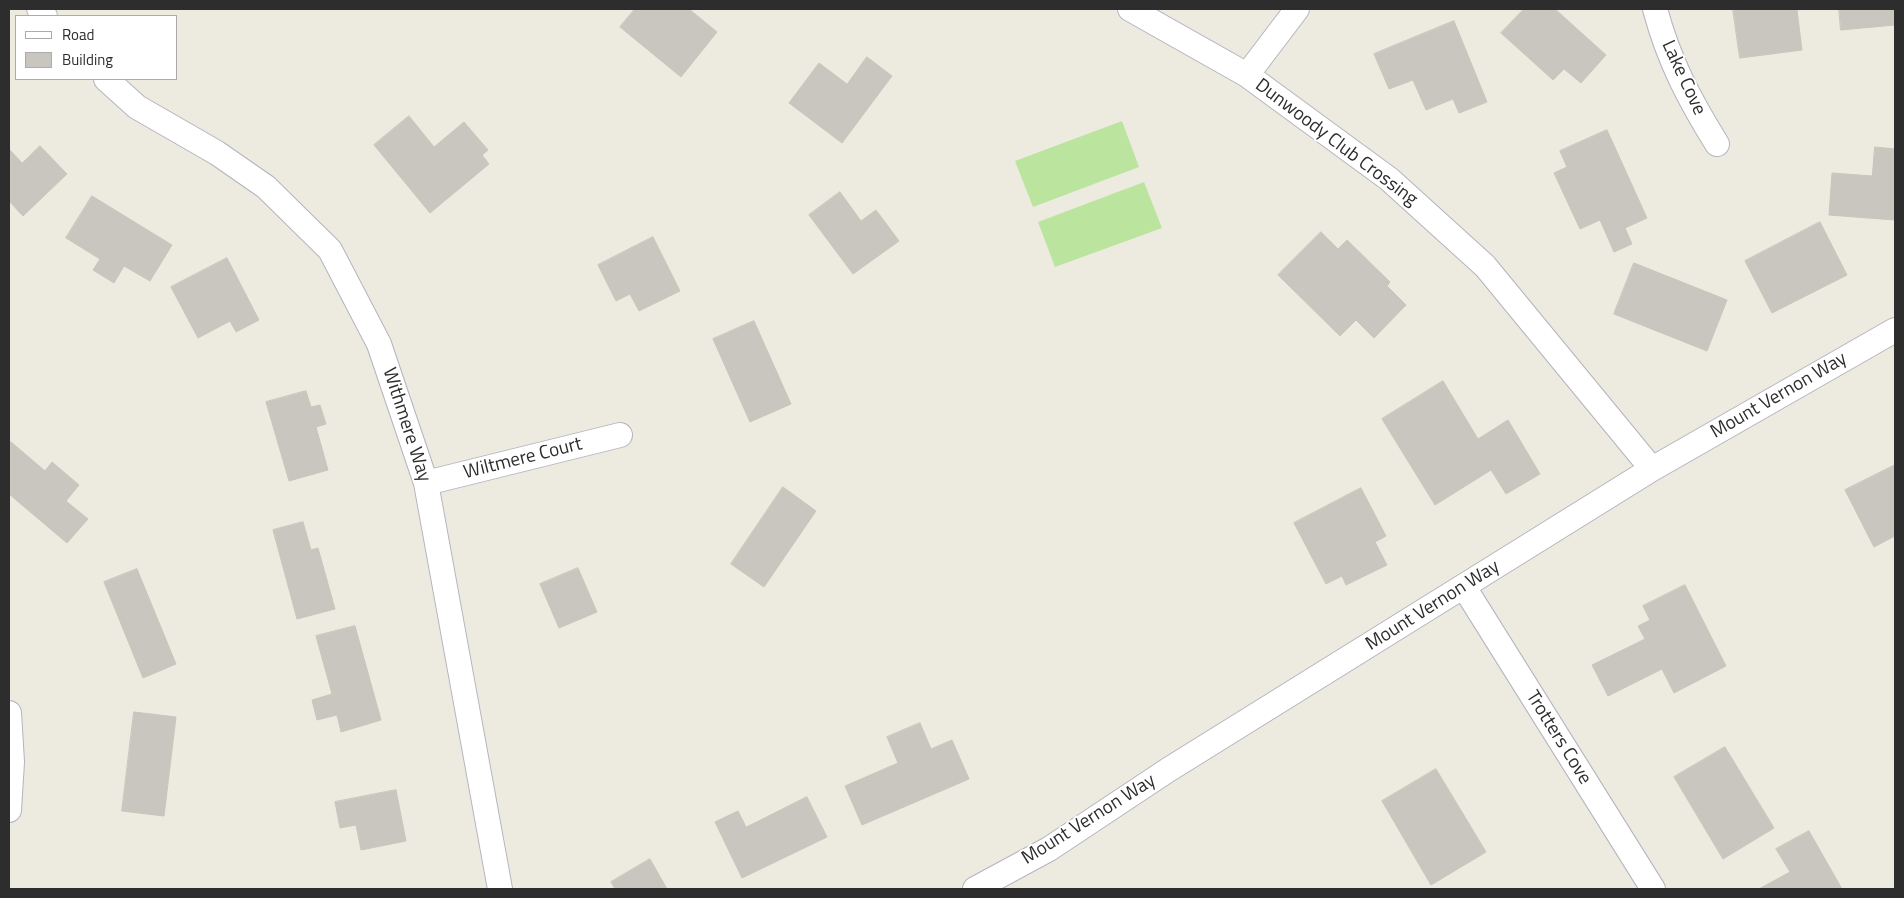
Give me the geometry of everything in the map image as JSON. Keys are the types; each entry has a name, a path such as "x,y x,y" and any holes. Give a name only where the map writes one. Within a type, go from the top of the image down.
{"street":[{"name":"Dunwoody Club Crossing","path":"1130,9 1247,75 1389,179 1485,266 1652,469"},
{"path":"1247,75 1297,9"},
{"name":"Lake Cove","path":"1655,9 1662,34 1687,95 1717,144"},
{"name":"Withmere Way","path":"107,80 137,107 217,153 266,187 330,250 379,344 426,483 500,889"},
{"name":"Mount Vernon Way","path":"975,889 1049,849 1168,770 1652,469 1895,330"},
{"name":"Wiltmere Court","path":"426,483 620,434"},
{"name":"Trotters Cove","path":"1464,587 1653,889"},
{"path":"9,713 12,762 9,810"}],"green space":[{"path":"1122,121 1139,167 1033,207 1015,161"},
{"path":"1144,182 1162,228 1055,267 1038,222"}],"building":[{"path":"635,9 689,9 717,32 681,77 620,27"},
{"path":"1524,9 1555,9 1606,55 1581,83 1564,69 1553,80 1501,33"},
{"path":"1733,9 1803,9 1797,10 1802,50 1740,58"},
{"path":"1839,9 1895,9 1895,25 1841,30"},
{"path":"1454,21 1487,102 1459,113 1453,99 1426,110 1413,80 1389,89 1374,54"},
{"path":"867,57 892,76 842,143 789,103 819,63 847,84"},
{"path":"409,116 434,147 464,122 488,150 482,155 489,164 430,213 374,145"},
{"path":"1607,130 1647,218 1625,228 1632,244 1614,252 1600,220 1580,229 1554,173 1567,167 1560,151"},
{"path":"40,146 67,174 23,216 9,201 9,149 22,163"},
{"path":"1875,147 1895,149 1895,220 1829,215 1832,173 1872,176"},
{"path":"840,192 861,221 876,210 899,241 853,274 809,215"},
{"path":"92,196 172,245 150,281 124,266 114,283 93,270 100,259 66,238"},
{"path":"1820,222 1847,275 1772,313 1745,261"},
{"path":"1321,232 1338,249 1347,240 1390,282 1387,286 1406,305 1374,338 1356,320 1340,336 1278,275"},
{"path":"653,237 680,291 639,311 630,294 616,301 598,265"},
{"path":"227,258 259,320 236,332 230,321 198,338 171,287"},
{"path":"1634,263 1727,300 1707,351 1614,314"},
{"path":"754,321 791,404 750,422 713,339"},
{"path":"1443,381 1478,439 1508,420 1540,474 1506,494 1491,470 1435,505 1382,419"},
{"path":"306,391 311,407 320,405 326,424 316,427 328,470 289,481 266,402"},
{"path":"11,442 45,471 52,462 79,485 66,501 88,519 67,543 9,494 9,444"},
{"path":"1895,465 1895,536 1874,547 1845,490"},
{"path":"783,487 816,511 764,587 731,564"},
{"path":"1361,488 1386,536 1375,542 1387,565 1346,585 1342,576 1326,584 1294,523"},
{"path":"303,522 311,550 318,548 335,609 297,619 273,530"},
{"path":"578,568 597,612 559,628 540,584"},
{"path":"137,569 176,664 143,678 104,582"},
{"path":"1685,585 1726,666 1674,693 1662,669 1608,696 1592,665 1645,639 1638,626 1650,620 1643,606"},
{"path":"355,626 381,720 341,732 337,715 317,720 312,700 332,694 316,636"},
{"path":"134,712 176,717 164,816 122,811"},
{"path":"920,723 931,749 952,740 969,779 862,825 845,786 898,763 887,737"},
{"path":"1725,747 1774,828 1723,859 1674,777"},
{"path":"1436,769 1486,852 1431,885 1382,801"},
{"path":"396,790 406,841 361,850 356,825 340,828 335,802"},
{"path":"807,797 827,837 742,878 715,822 738,811 746,827"},
{"path":"1809,831 1842,889 1759,889 1790,872 1776,849"},
{"path":"650,859 667,889 615,889 611,882"}]}
